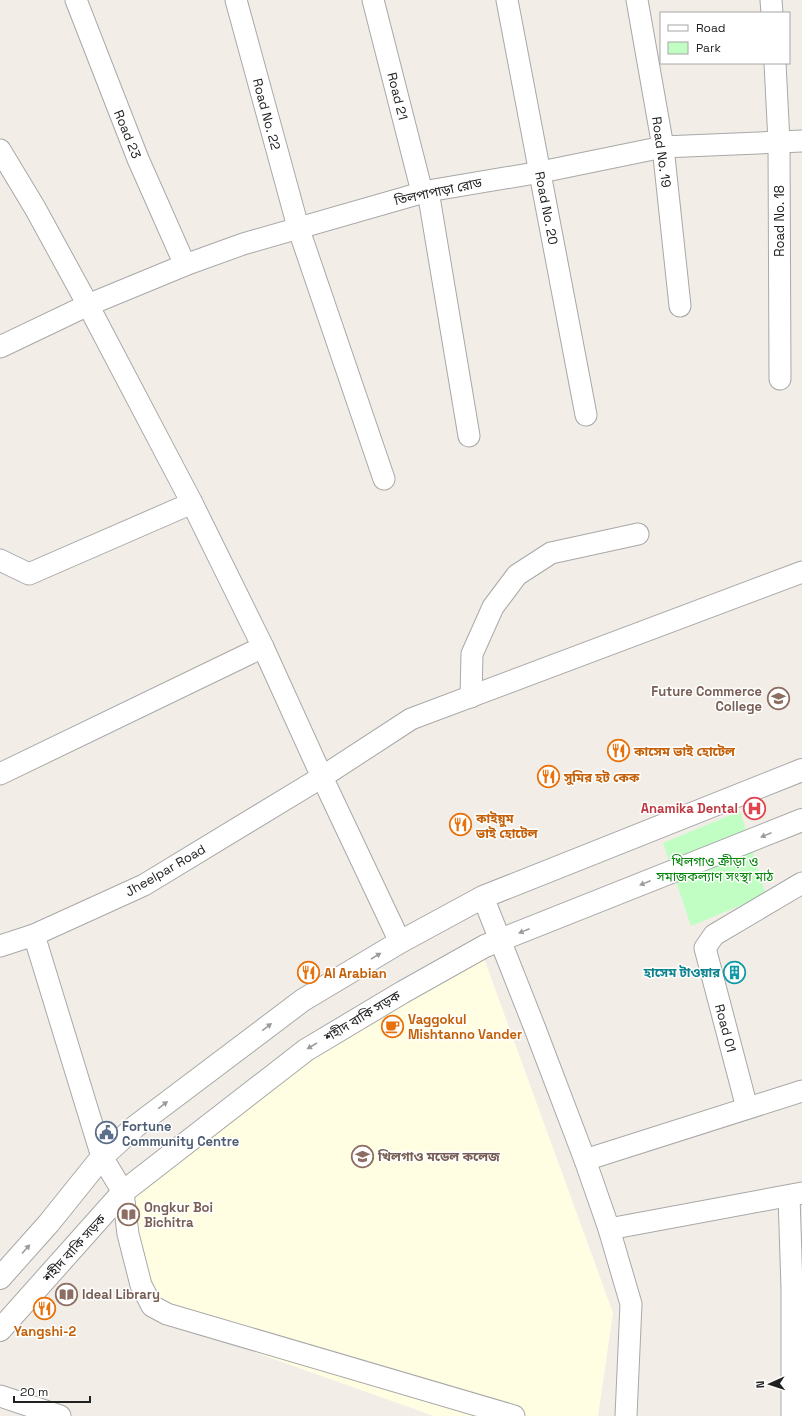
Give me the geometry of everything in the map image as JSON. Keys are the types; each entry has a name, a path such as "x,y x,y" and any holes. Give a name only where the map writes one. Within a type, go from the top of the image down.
{"street":[{"name":"Road 23","path":"76,0 138,159 185,265"},
{"name":"Road No. 22","path":"236,0 298,228 384,479"},
{"name":"Road 21","path":"373,0 425,192 469,436"},
{"name":"Road No. 20","path":"507,0 541,172 586,415"},
{"name":"Road No. 19","path":"638,0 663,147 680,306"},
{"path":"771,0 772,12"},
{"name":"Road No. 18","path":"774,64 779,142 780,379"},
{"name":"তিলপাপাড়া রোড","path":"0,347 88,305 185,265 243,244 425,192 541,172 663,147 802,141"},
{"path":"0,150 35,208 88,305 192,504 263,647 322,777 400,942"},
{"path":"0,560 29,574 192,504"},
{"path":"471,697 472,654 493,606 517,575 551,553 638,534"},
{"name":"Jheelpar Road","path":"0,946 34,935 144,885 322,777 411,719 665,623 787,579 802,572"},
{"path":"0,774 263,647"},
{"path":"0,1278 49,1224 102,1158 136,1126 303,1000 400,942 483,897 802,770"},
{"name":"শহীদ বাকি সড়ক","path":"0,1330 124,1192 306,1050 403,992 485,946 802,820"},
{"name":"Road 01","path":"747,1108 705,948 714,935 802,884"},
{"path":"483,897 585,1160 609,1229 631,1304 626,1416"},
{"path":"34,935 102,1158 124,1192 128,1234 140,1285 152,1306 167,1314 514,1416"},
{"path":"585,1160 802,1091"},
{"path":"609,1229 795,1194 792,1288 792,1416"},
{"path":"0,1396 48,1414"}],"shaded area":[{"name":"খিলগাও মডেল কলেজ","path":"482,953 613,1313 598,1416 434,1416 153,1316 126,1197 208,1115"}],"green space":[{"name":"খিলগাও ক্রীড়া ও সমাজকল্যাণ সংস্থা মাঠ","path":"740,811 766,895 691,926 663,843"}],"place":[{"name":"Future Commerce College","path":"778,698"},
{"name":"কাসেম ভাই হোটেল","path":"618,751"},
{"name":"সুমির হট কেক","path":"549,777"},
{"name":"Anamika Dental","path":"754,808"},
{"name":"কাইয়ুম ভাই হোটেল","path":"460,825"},
{"name":"হাসেম টাওয়ার","path":"735,972"},
{"name":"Al Arabian","path":"308,973"},
{"name":"Vaggokul Mishtanno Vander","path":"393,1026"},
{"name":"Fortune Community Centre","path":"106,1133"},
{"name":"খিলগাও মডেল কলেজ","path":"362,1156"},
{"name":"Ongkur Boi Bichitra","path":"128,1214"},
{"name":"Ideal Library","path":"66,1294"},
{"name":"Yangshi-2","path":"45,1309"}]}
